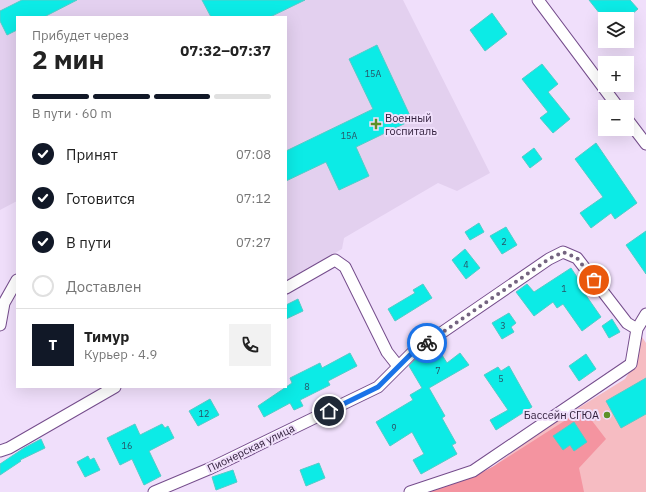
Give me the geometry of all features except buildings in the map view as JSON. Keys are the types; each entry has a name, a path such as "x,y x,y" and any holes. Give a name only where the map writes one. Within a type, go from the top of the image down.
{"street":[{"path":"538,0 613,100"},
{"path":"634,128 646,144"},
{"name":"Пионерская улица","path":"154,492 211,468 378,387 412,353 549,259 563,252 577,258 627,323 637,329"},
{"path":"287,287 335,260 345,267 387,352 398,366"},
{"path":"0,325 4,303 16,282"},
{"path":"410,492 473,471 631,364 637,329 646,314"},
{"path":"0,451 9,448 113,388"}],"shaded area":[{"name":"Военный госпиталь","path":"0,0 403,0 490,173 457,191 438,183 344,238 342,249 287,280 287,16 16,16 16,202 0,210"},
{"name":"Бассейн СГЮА","path":"642,337 646,343 646,492 496,492 491,468 543,430 625,379 636,362"},
{"path":"583,409 606,439 579,468 584,492 428,492 477,475 494,466"}],"way so far":[{"path":"427,343 549,259 563,252 577,258 594,280"}],"place":[{"name":"Военный госпиталь","path":"376,124"},
{"name":"Бассейн СГЮА","path":"607,415"}],"route":[{"path":"329,411 378,387 412,353 427,343"}]}
